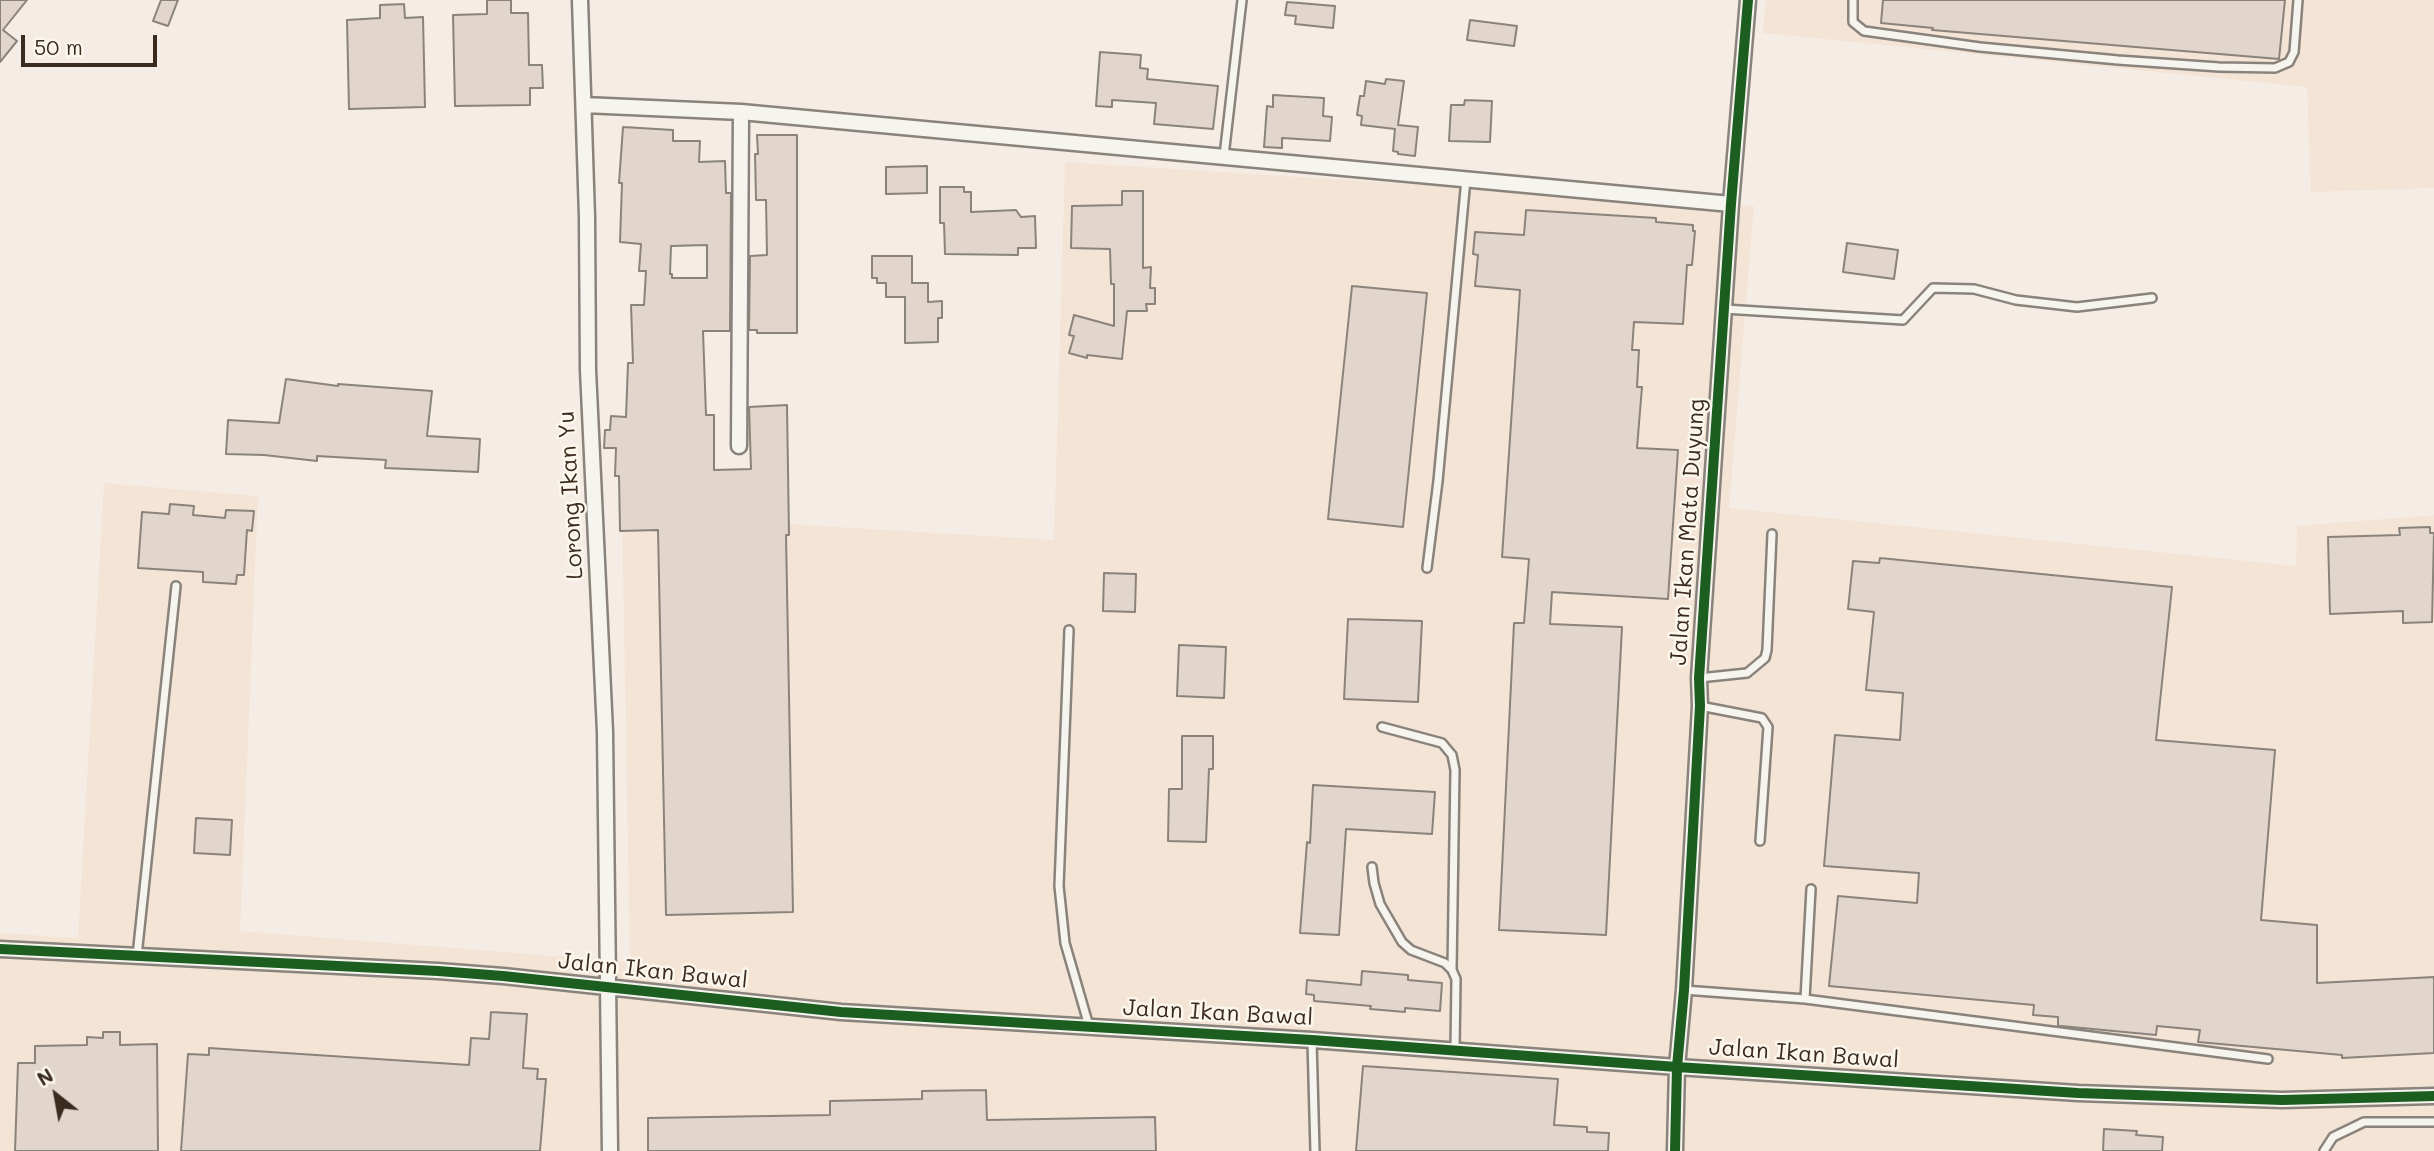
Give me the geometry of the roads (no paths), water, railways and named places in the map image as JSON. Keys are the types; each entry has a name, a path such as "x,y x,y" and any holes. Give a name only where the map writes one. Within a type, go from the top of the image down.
{"street":[{"name":"Lorong Ikan Yu","path":"580,0 588,370 605,732 610,1151"},
{"name":"Jalan Ikan Mata Duyung","path":"1675,1151 1677,1067 1700,706 1699,678 1731,204 1748,0"},
{"path":"584,105 741,112 1731,204"},
{"path":"739,446 741,112"},
{"name":"Jalan Ikan Bawal","path":"0,949 451,972 841,1012 1455,1049 1677,1067 2119,1094 2282,1100 2434,1096"}],"lane":[{"path":"1224,156 1242,0"},
{"path":"1853,0 1853,22 1864,31 1980,47 2118,60 2275,68 2289,62 2294,52 2298,0"},
{"path":"1427,568 1440,467 1466,179"},
{"path":"1724,309 1903,320 1933,288 1974,289 2016,300 2077,307 2152,298"},
{"path":"1699,678 1747,673 1765,658 1772,534"},
{"path":"136,957 176,586"},
{"path":"1069,630 1059,886 1065,943 1089,1027"},
{"path":"1700,706 1762,718 1768,727 1760,841"},
{"path":"1382,727 1442,743 1452,755 1455,770 1452,970"},
{"path":"1372,867 1380,904 1402,942 1411,950 1445,963 1452,970 1456,979 1455,1049"},
{"path":"1805,999 1811,889"},
{"path":"1684,990 1805,999 2268,1059"},
{"path":"1312,1040 1315,1151"},
{"path":"2324,1151 2333,1137 2364,1122 2434,1122"}]}
